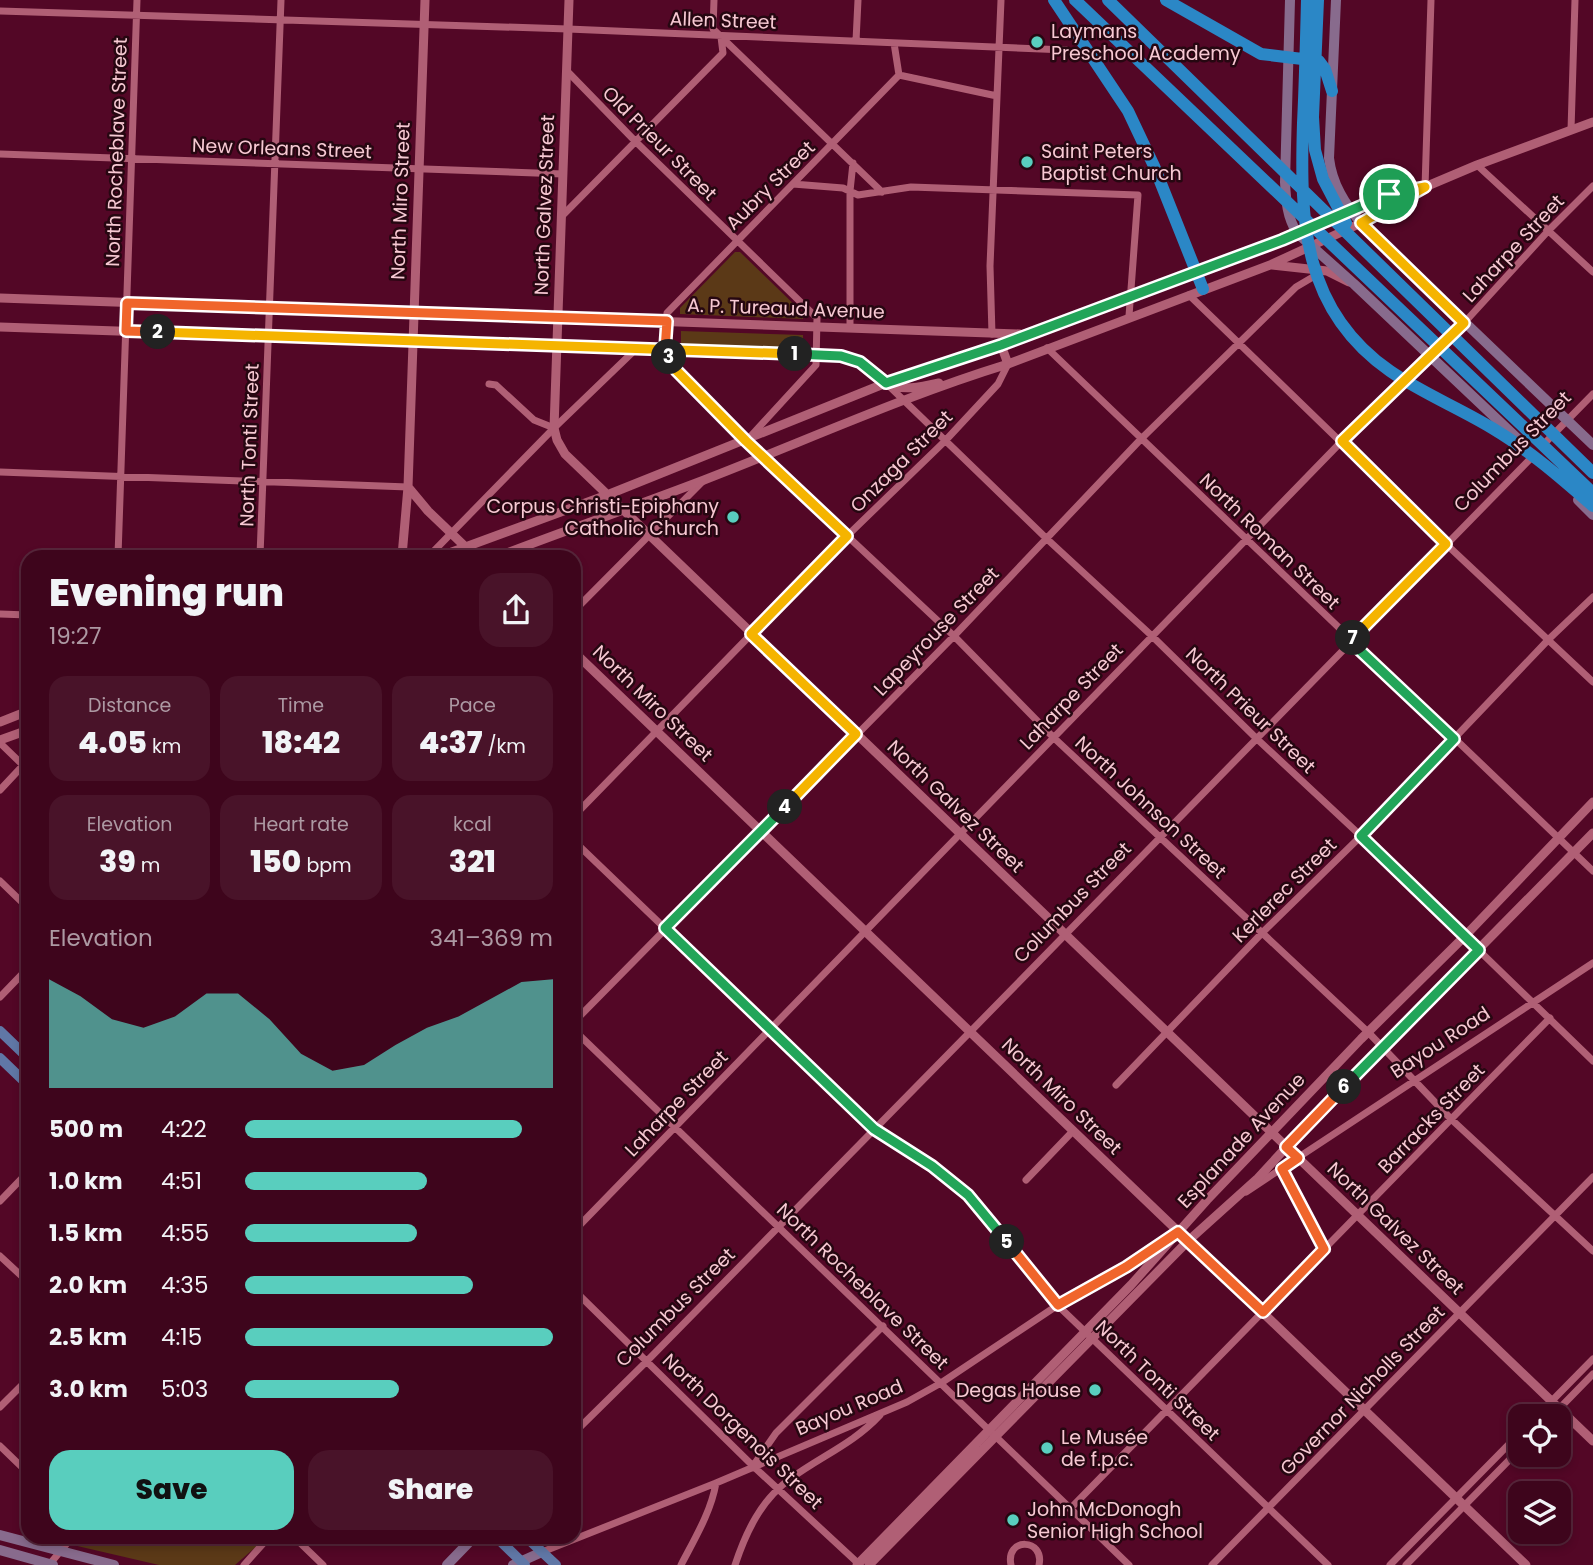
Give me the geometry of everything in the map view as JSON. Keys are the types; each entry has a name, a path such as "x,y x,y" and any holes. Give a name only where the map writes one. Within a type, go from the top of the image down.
{"highway":[{"path":"1054,0 1118,92 1154,166 1203,289"},
{"path":"1075,0 1593,494"},
{"path":"1108,0 1593,473"},
{"path":"1307,0 1302,196 1312,263 1329,307 1350,336 1391,372 1512,440 1593,506"},
{"path":"1318,0 1313,117 1317,164 1332,199 1359,244"},
{"path":"1170,2 1249,48 1273,57 1313,59 1322,63 1332,91"}],"main road":[{"path":"1290,0 1286,194 1289,217 1297,233 1534,454 1593,515"},
{"path":"1336,0 1330,168 1339,193 1361,223 1593,445"},
{"path":"0,1031 21,1051"},
{"path":"0,1058 21,1078"},
{"path":"0,1535 21,1541"},
{"path":"31,1544 114,1565"},
{"path":"447,1565 467,1544"},
{"path":"502,1544 519,1564"},
{"path":"533,1544 556,1565"},
{"path":"0,1550 50,1565"},
{"name":"Bayou Road","path":"519,1564 542,1552"}],"street":[{"name":"North Rocheblave Street","path":"118,550 137,0"},
{"name":"North Tonti Street","path":"260,550 281,0"},
{"name":"North Miro Street","path":"403,550 408,487 425,0"},
{"name":"North Galvez Street","path":"569,0 554,428 557,440 568,457 1552,1404"},
{"path":"714,0 713,29 881,192"},
{"path":"856,41 858,0"},
{"path":"992,334 990,266 1001,0"},
{"path":"1425,187 1431,0"},
{"path":"1571,130 1575,0"},
{"name":"Allen Street","path":"0,11 568,29 1066,50"},
{"path":"561,217 723,53 721,36"},
{"path":"894,43 899,75 997,96"},
{"name":"Old Prieur Street","path":"566,71 804,304 817,318 817,326"},
{"name":"Aubry Street","path":"667,321 667,313 899,75"},
{"path":"0,327 841,356 860,362 886,383 913,388 1008,364 1129,316 1270,265 1361,223 1425,187 1593,122"},
{"name":"New Orleans Street","path":"0,154 563,174"},
{"path":"850,328 850,191 853,163"},
{"path":"1477,165 1593,272"},
{"path":"793,184 843,188 858,195 911,187 1138,195 1129,316"},
{"path":"460,550 746,441 886,383 1001,345 1196,272 1389,194 1425,187"},
{"name":"Laharpe Street","path":"581,1224 1342,441 1464,323 1549,230 1593,187"},
{"path":"1270,265 1327,271 1354,284"},
{"name":"Lapeyrouse Street","path":"581,1015 954,636 1141,439 1296,287 1311,276 1327,271"},
{"path":"1189,295 1593,682"},
{"name":"A. P. Tureaud Avenue","path":"0,298 1025,335"},
{"path":"665,350 667,321"},
{"path":"746,441 816,365 817,326"},
{"path":"1001,345 1008,364"},
{"name":"North Roman Street","path":"1047,348 1593,871"},
{"path":"435,550 554,428 636,349"},
{"name":"North Johnson Street","path":"665,350 676,370 746,441 954,636 1053,737 1263,932 1368,1032 1451,1119 1593,1251"},
{"name":"Onzaga Street","path":"581,809 847,536 945,441 998,384 1008,364"},
{"path":"515,550 706,479 761,455 965,377"},
{"name":"North Prieur Street","path":"886,383 1593,1061"},
{"path":"489,384 496,385 534,420 554,428"},
{"name":"Columbus Street","path":"581,1426 1593,394"},
{"path":"0,472 408,487 428,511 468,550"},
{"path":"581,604 706,479"},
{"name":"Kerlerec Street","path":"1116,1085 1263,932 1361,836 1549,639 1593,597"},
{"path":"0,614 21,615"},
{"name":"North Miro Street","path":"581,659 1526,1565"},
{"path":"0,722 21,714"},
{"path":"21,733 0,741 21,760"},
{"path":"0,790 21,770"},
{"name":"Esplanade Avenue","path":"1089,1336 1177,1233 1368,1032 1465,936 1593,802"},
{"name":"Esplanade Avenue","path":"861,1565 1089,1336 1237,1198 1593,833"},
{"name":"North Tonti Street","path":"581,848 874,1129 932,1166 968,1195 1058,1305 1328,1565"},
{"path":"0,881 21,901"},
{"name":"Bayou Road","path":"1237,1198 1593,963"},
{"path":"0,997 21,975"},
{"name":"Barracks Street","path":"1070,1509 1550,1018"},
{"name":"North Rocheblave Street","path":"581,1037 1129,1565"},
{"path":"1026,1180 1073,1131"},
{"path":"1282,1169 1324,1249"},
{"name":"Governor Nicholls Street","path":"1212,1565 1593,1177"},
{"path":"0,1201 21,1179"},
{"name":"Bayou Road","path":"581,1537 883,1412 941,1383 1058,1305 1126,1267 1177,1233"},
{"path":"0,1256 21,1276"},
{"name":"North Dorgenois Street","path":"581,1297 753,1466 861,1565"},
{"path":"753,1466 776,1433 883,1326"},
{"path":"1548,1404 1593,1359"},
{"path":"1563,1404 1593,1374"},
{"path":"0,1408 21,1386"},
{"path":"735,1565 744,1537 754,1519 778,1489 791,1478 863,1434 883,1412"},
{"name":"North Galvez Street","path":"1571,1424 1593,1441"},
{"path":"1390,1565 1508,1445"},
{"path":"0,1446 21,1466"},
{"path":"1406,1565 1508,1461"},
{"path":"681,1565 706,1516 716,1483"},
{"path":"50,1565 66,1544"},
{"path":"244,1565 263,1544"},
{"path":"301,1544 323,1565"},
{"name":"Bayou Road","path":"542,1552 562,1544"},
{"path":"1012,1565 1011,1553 1023,1544 1033,1546 1037,1550 1040,1559 1038,1565"}],"shaded area":[{"path":"735,252 740,252 803,313 803,319 680,314 680,308"},
{"path":"681,331 803,335 803,350 681,346"},
{"path":"259,1544 235,1565 159,1565 73,1545"}],"place":[{"name":"Laymans Preschool Academy","path":"1037,42"},
{"name":"Saint Peters Baptist Church","path":"1027,162"},
{"name":"Corpus Christi-Epiphany Catholic Church","path":"733,517"},
{"name":"Degas House","path":"1095,1390"},
{"name":"Le Musée de f.p.c.","path":"1047,1448"},
{"name":"John McDonogh Senior High School","path":"1013,1520"}],"route":[{"path":"1389,194 1282,240 1001,345 886,383 860,362 841,356 665,350 654,349 126,331 127,303 667,321 665,350 676,370 746,441 847,536 751,634 856,734 665,928 874,1129 932,1166 968,1195 1058,1305 1126,1267 1178,1232 1263,1312 1324,1249 1282,1169 1298,1158 1286,1147 1479,950 1361,836 1454,739 1350,641 1446,544 1342,441 1464,323 1361,223 1425,187 1389,194"}]}
